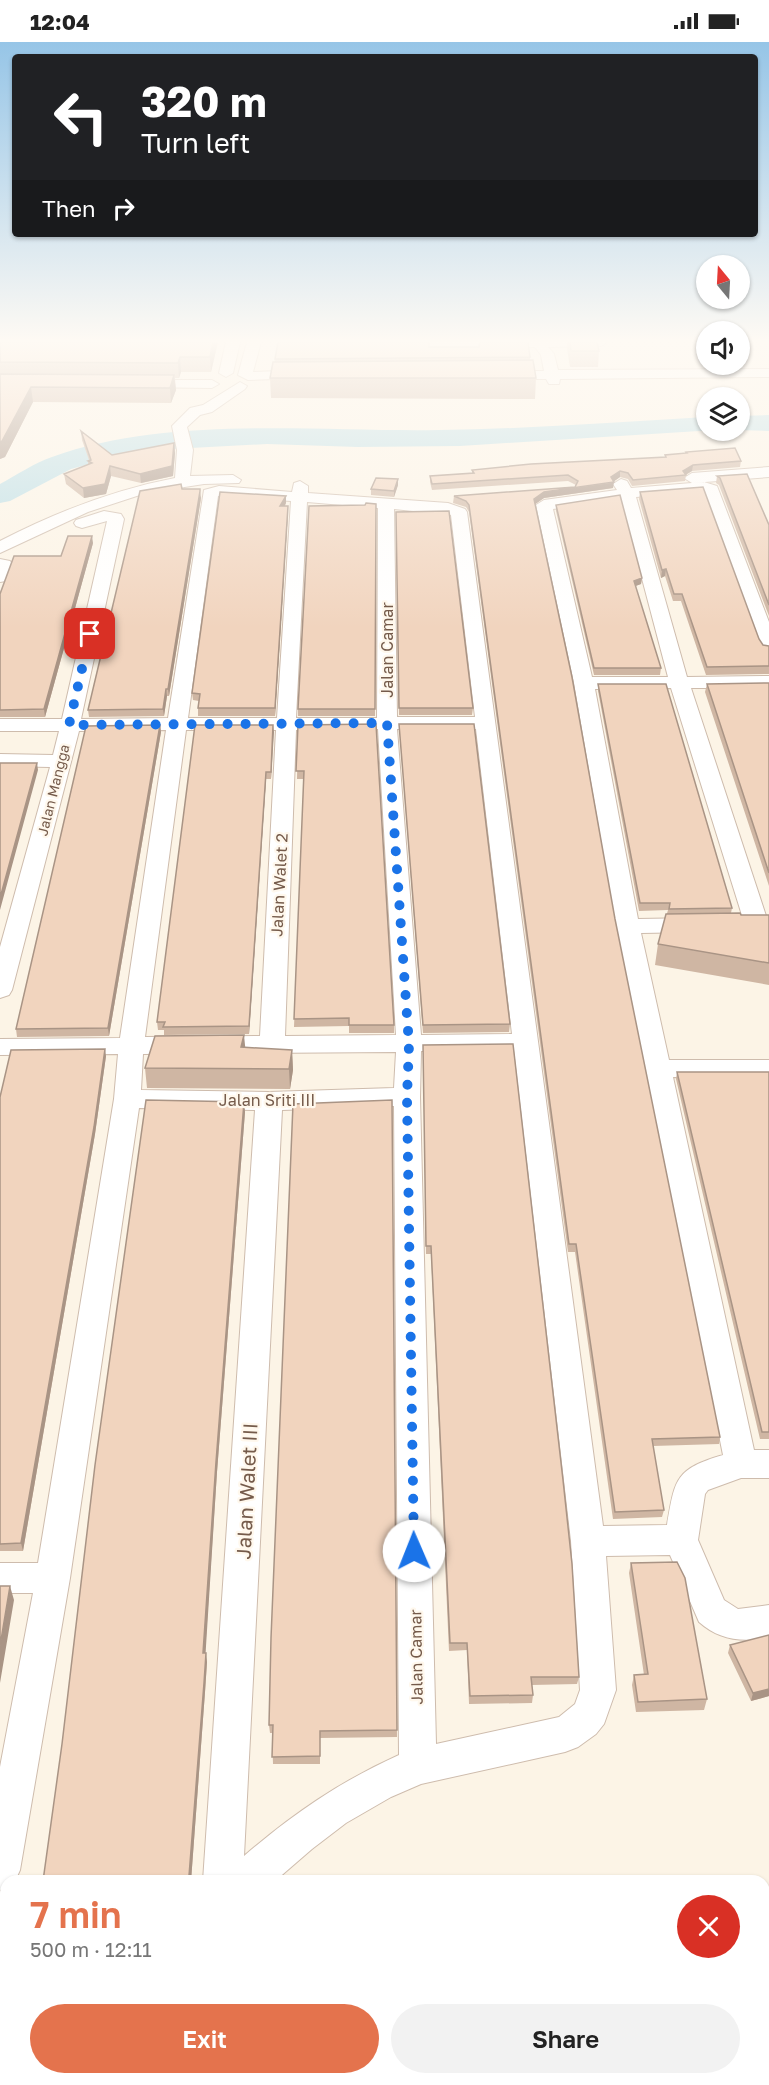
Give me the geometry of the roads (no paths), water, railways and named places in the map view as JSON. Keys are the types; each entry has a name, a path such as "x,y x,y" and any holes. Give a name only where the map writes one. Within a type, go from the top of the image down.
{"street":[{"path":"181,437 185,450 182,481"},
{"path":"769,472 624,488 544,505 584,683 628,926 657,1068 755,1464 703,1476 692,1485 681,1540 711,1611 717,1617 731,1624 751,1626 769,1621"},
{"path":"1,564 80,511 141,491 182,481 219,479 386,505 448,508 459,512 588,1542 598,1690 593,1711 578,1727 565,1734 418,1766 378,1784 333,1810 298,1835 252,1875"},
{"path":"539,490 704,487 714,490 769,646"},
{"path":"624,488 679,682 763,925 628,926"},
{"path":"0,1870 53,1578 127,1099 131,1047 210,493 219,490 459,496"},
{"name":"Jalan Walet 2","path":"272,1046 286,724 300,492"},
{"name":"Jalan Camar","path":"386,505 387,723 409,1045 407,1097 418,1766"},
{"name":"Jalan Mangga","path":"0,990 62,761 116,519 110,516 86,522 42,541 1,564"},
{"path":"584,683 769,682"},
{"path":"0,725 487,723"},
{"path":"0,760 62,761"},
{"path":"0,1047 409,1045 525,1042"},
{"path":"657,1068 769,1069"},
{"name":"Jalan Sriti III","path":"127,1099 269,1101 407,1097"},
{"name":"Jalan Walet III","path":"222,1875 269,1101"},
{"path":"588,1542 681,1540"},
{"path":"0,1578 53,1578"}],"waterway":[{"path":"0,495 61,463 117,448 153,442 242,437"},
{"path":"308,437 472,437"}]}
